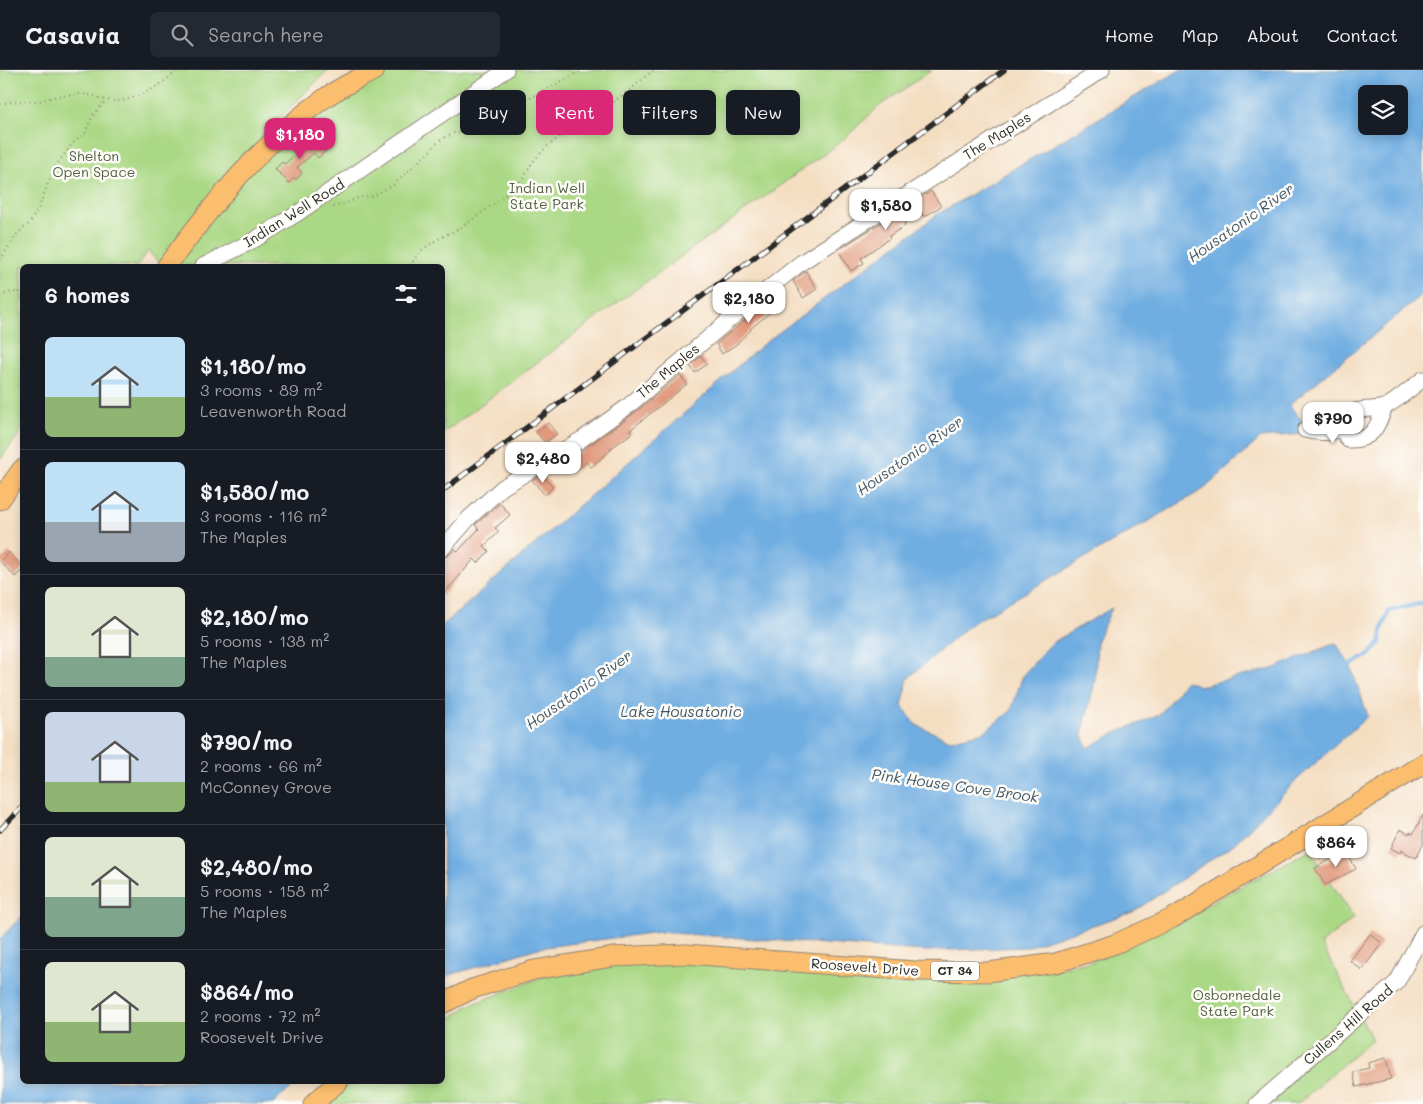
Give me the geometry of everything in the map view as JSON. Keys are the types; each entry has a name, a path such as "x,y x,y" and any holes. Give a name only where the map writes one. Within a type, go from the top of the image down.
{"main road":[{"path":"171,264 202,219 259,155 292,124 326,97 375,70"},
{"path":"3,495 20,472"},
{"name":"Roosevelt Drive","path":"445,1002 472,989 534,970 613,957 686,954 915,970 979,972 1056,963 1115,944 1173,918 1423,764"},
{"path":"313,1104 336,1084"}],"street":[{"name":"Indian Well Road","path":"207,264 254,240 298,213 506,70"},
{"name":"The Maples","path":"445,546 469,518 503,487 582,439 627,407 735,315 802,262 1102,70"},
{"path":"1385,407 1354,411 1346,417 1342,429 1348,440 1359,440 1370,435 1379,423 1385,407 1423,379"},
{"path":"1305,430 1316,433 1329,433 1342,429"},
{"name":"Cullens Hill Road","path":"1258,1104 1397,982 1423,933"}],"path":[{"path":"0,104 30,100 39,101 81,94 116,102 140,95 164,82 177,70"},
{"path":"329,207 347,203 360,197 373,196 392,186 440,140 454,132 465,132 583,70"},
{"path":"411,264 420,251 462,227 499,200 523,179 532,162 545,148 583,119 618,99 653,70"},
{"path":"0,260 17,234 30,224 39,207 54,168 73,143 84,133 92,117 106,100"},
{"path":"0,296 11,292 20,292"}],"green space":[{"name":"Indian Well State Park","path":"0,70 328,70 263,134 303,104 367,70 932,70 878,107 843,140 610,308 445,432 445,264 160,264 148,251 138,264 20,264 20,433 0,460"},
{"name":"Osbornedale State Park","path":"1310,850 1354,918 1321,944 1372,1039 1297,1104 328,1104 340,1090 351,1084 445,1084 445,1022 468,1006 556,972 626,960 1044,970 1091,962 1157,931"}],"water":[{"name":"Lake Housatonic","path":"1180,70 1423,70 1423,294 1289,405 1304,423 1301,434 1261,438 1204,489 971,624 908,678 902,706 916,725 950,740 984,732 1011,711 1023,675 1052,643 1112,608 1097,640 1095,681 1082,734 1088,748 1113,734 1159,715 1186,681 1200,686 1272,669 1336,643 1350,665 1368,716 1300,777 1234,844 1133,912 1026,947 924,951 658,932 538,948 445,976 445,623 762,345 938,214"},
{"path":"20,918 20,1084 296,1084 273,1104 0,1104 0,939"}],"building":[{"path":"315,137 326,151 318,158 314,153 297,167 302,173 296,180 294,178 289,183 275,169 282,162 285,164"},
{"path":"931,191 941,206 924,217 921,212 904,223 905,226 861,258 864,263 851,271 838,250"},
{"path":"806,271 817,289 803,298 793,281"},
{"path":"777,294 785,304 775,312 773,310 750,329 738,343 722,354 716,344"},
{"path":"701,356 707,364 695,373 690,366"},
{"path":"680,375 687,384 630,430 632,433 610,449 591,467 586,462 577,470 569,460 632,415"},
{"path":"548,423 557,434 545,443 536,432"},
{"path":"542,474 553,487 545,495 532,480"},
{"path":"500,503 510,515 495,528 499,532 484,546 489,551 478,563 474,559 445,593 445,557 455,549 458,551 479,529 475,525"},
{"path":"9,552 20,564 20,572 15,577 0,561"},
{"path":"1423,815 1423,845 1416,858 1401,850 1400,853 1391,848 1400,829 1413,834"},
{"path":"1346,851 1356,869 1325,885 1315,868"},
{"path":"1370,934 1382,943 1362,970 1350,961"},
{"path":"1386,1058 1391,1079 1356,1087 1353,1072 1369,1068 1368,1063"}],"waterway":[{"name":"Pink House Cove Brook","path":"1347,667 1369,655 1380,643 1382,630 1389,611 1423,603"}],"railway":[{"path":"445,489 1004,70"},
{"path":"0,830 20,809"}],"park label":[{"name":"Shelton Open Space","path":"94,164"}],"water label":[{"name":"Housatonic River","path":"1241,223"},
{"name":"Housatonic River","path":"910,456"},
{"name":"Housatonic River","path":"579,690"}]}
